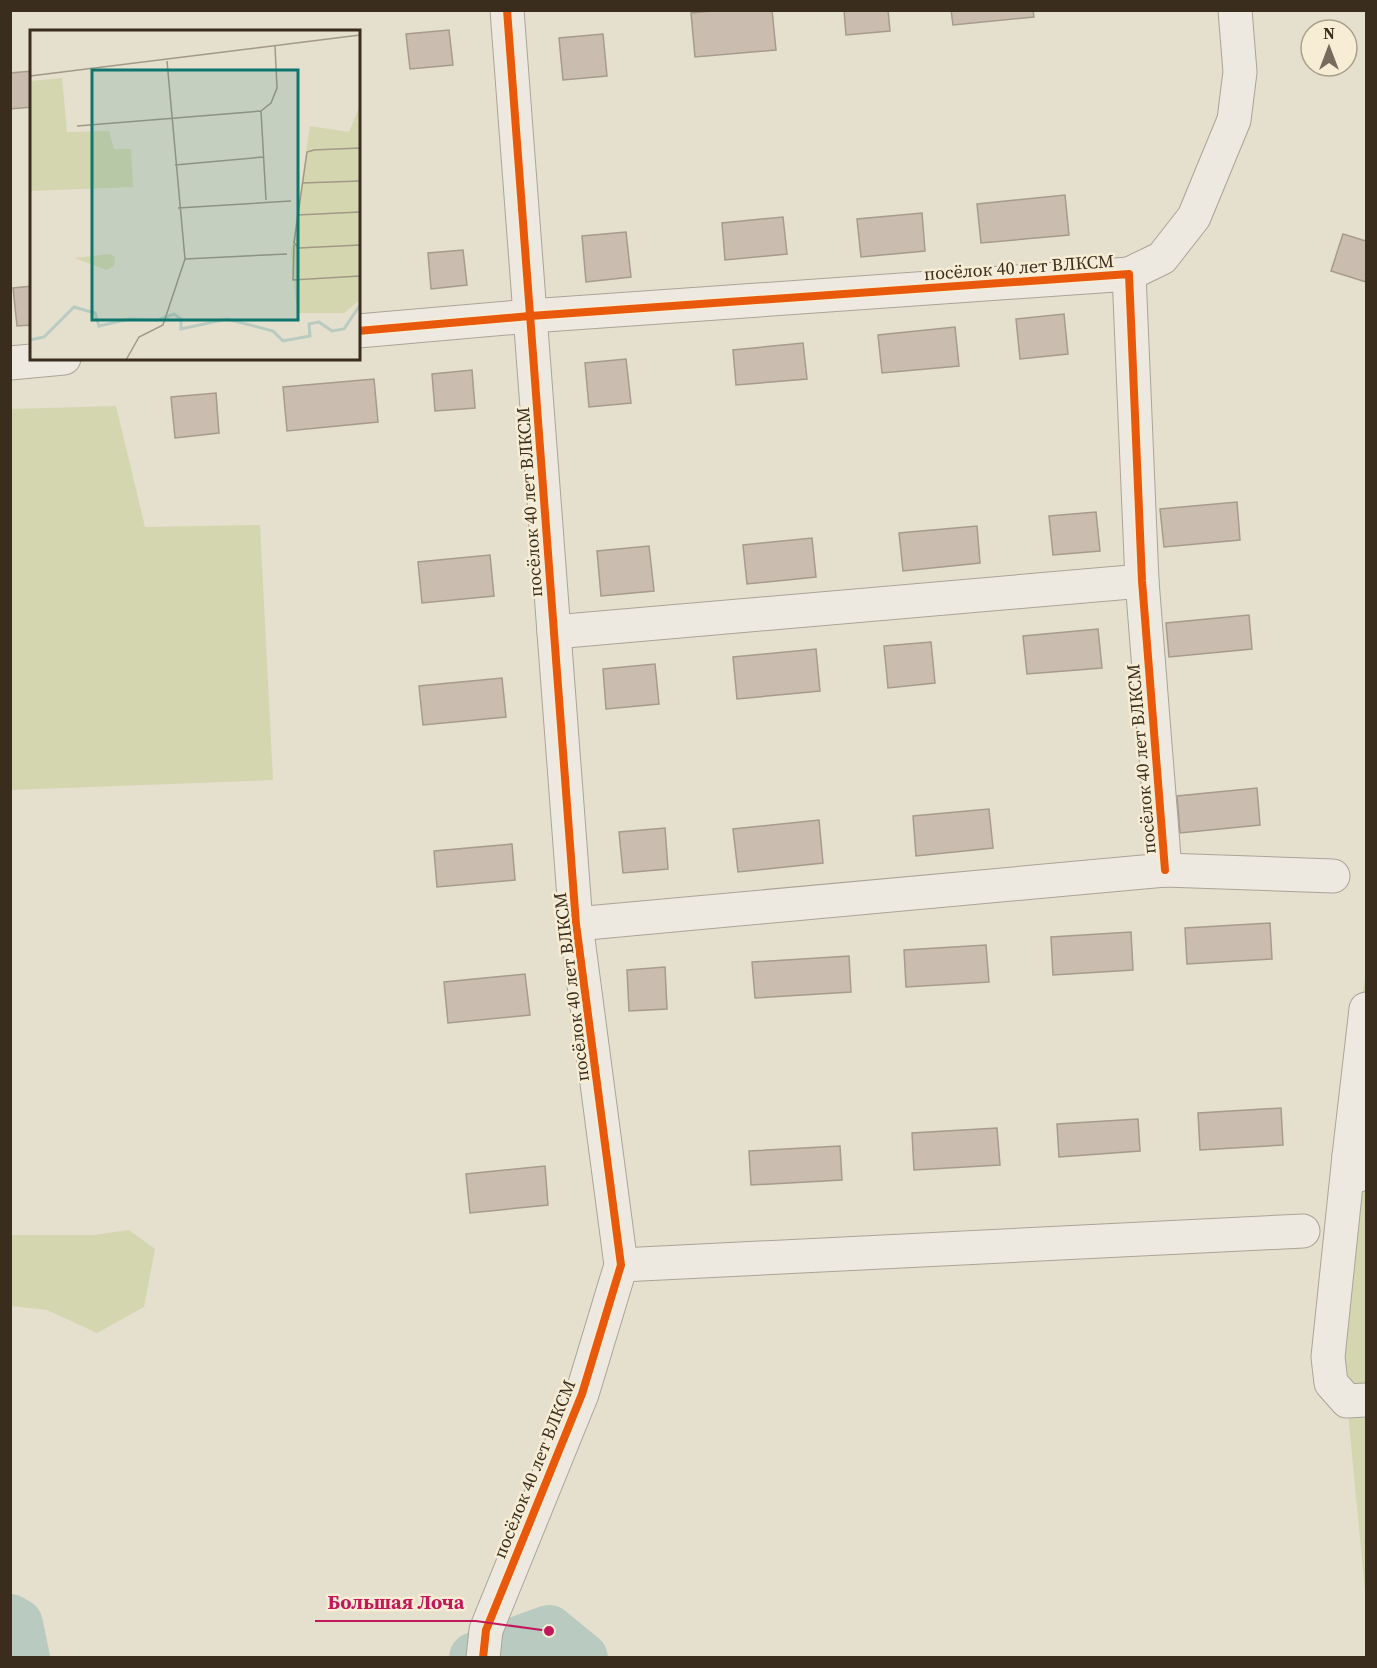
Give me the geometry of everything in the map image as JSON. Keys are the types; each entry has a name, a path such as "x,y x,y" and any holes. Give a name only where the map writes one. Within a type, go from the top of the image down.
{"street":[{"name":"посёлок 40 лет ВЛКСМ","path":"484,1644 582,1395 621,1265 576,924 507,10"},
{"path":"1129,274 1162,258 1194,217 1234,120 1240,72 1235,10"},
{"name":"посёлок 40 лет ВЛКСМ","path":"360,331 530,316 1129,274 1142,581 1165,870"},
{"path":"10,363 42,360"},
{"path":"554,632 1142,581"},
{"name":"посёлок 40 лет ВЛКСМ","path":"576,924 1165,870 1334,876"},
{"path":"1366,1009 1358,1169 1328,1357 1331,1383 1347,1401 1366,1400"},
{"path":"621,1265 1303,1231"}],"green space":[{"path":"116,406 145,527 260,525 273,780 11,790 11,409"},
{"path":"1366,971 1366,1601 1329,1214"},
{"path":"129,1230 155,1249 144,1307 97,1333 47,1310 11,1306 11,1235 93,1235"}],"building":[{"path":"722,10 772,10 776,50 695,57 691,13"},
{"path":"844,10 888,10 890,31 846,35"},
{"path":"951,10 1033,10 1034,17 953,25"},
{"path":"449,30 453,65 410,69 406,34"},
{"path":"603,34 607,76 563,80 559,38"},
{"path":"30,71 30,107 10,109 10,73"},
{"path":"1065,195 1069,235 981,243 977,204"},
{"path":"922,213 925,251 861,257 857,219"},
{"path":"783,217 787,254 725,260 722,223"},
{"path":"626,232 631,277 586,282 582,236"},
{"path":"1343,234 1366,241 1366,282 1331,271"},
{"path":"463,250 467,285 431,289 428,253"},
{"path":"30,286 30,325 17,326 13,288"},
{"path":"1064,314 1068,354 1020,359 1016,319"},
{"path":"955,327 959,366 882,373 878,335"},
{"path":"803,343 807,379 736,385 733,350"},
{"path":"626,359 631,403 589,407 585,363"},
{"path":"472,370 475,408 435,411 432,374"},
{"path":"374,379 378,422 287,431 283,387"},
{"path":"216,393 219,433 175,438 171,397"},
{"path":"1237,502 1240,540 1164,547 1160,509"},
{"path":"1096,512 1100,551 1053,555 1049,516"},
{"path":"977,526 980,563 903,571 899,533"},
{"path":"812,538 816,577 747,584 743,545"},
{"path":"649,546 654,591 601,596 597,551"},
{"path":"490,555 494,596 422,603 418,562"},
{"path":"1249,615 1252,649 1169,657 1166,623"},
{"path":"1098,629 1102,668 1027,674 1023,636"},
{"path":"931,642 935,683 888,688 884,646"},
{"path":"816,649 820,691 737,699 733,657"},
{"path":"655,664 659,704 606,709 603,669"},
{"path":"502,678 506,717 423,725 419,686"},
{"path":"1257,788 1260,825 1180,833 1177,796"},
{"path":"989,809 993,848 916,856 913,816"},
{"path":"819,820 823,863 738,872 733,829"},
{"path":"665,828 668,869 623,873 619,832"},
{"path":"512,844 515,880 437,887 434,851"},
{"path":"1270,923 1272,959 1187,964 1185,928"},
{"path":"1131,932 1133,970 1053,975 1051,937"},
{"path":"986,945 989,982 906,987 904,950"},
{"path":"849,956 851,992 755,998 752,962"},
{"path":"665,967 667,1009 629,1011 627,970"},
{"path":"525,974 530,1015 448,1023 444,982"},
{"path":"1281,1108 1283,1145 1200,1150 1198,1113"},
{"path":"1138,1119 1140,1151 1059,1157 1057,1124"},
{"path":"997,1128 1000,1165 914,1170 912,1133"},
{"path":"840,1146 842,1180 751,1185 749,1151"},
{"path":"545,1166 548,1205 470,1213 466,1174"}],"waterway":[{"path":"10,1620 17,1624 24,1658"},
{"path":"475,1658 549,1631 582,1658"}],"cycle path":[{"path":"483,1658 486,1630 582,1394 621,1265 576,924 507,10"},
{"path":"360,331 530,316 1129,274 1142,581 1165,870"}],"place":[{"name":"Большая Лоча","path":"549,1631"}]}
